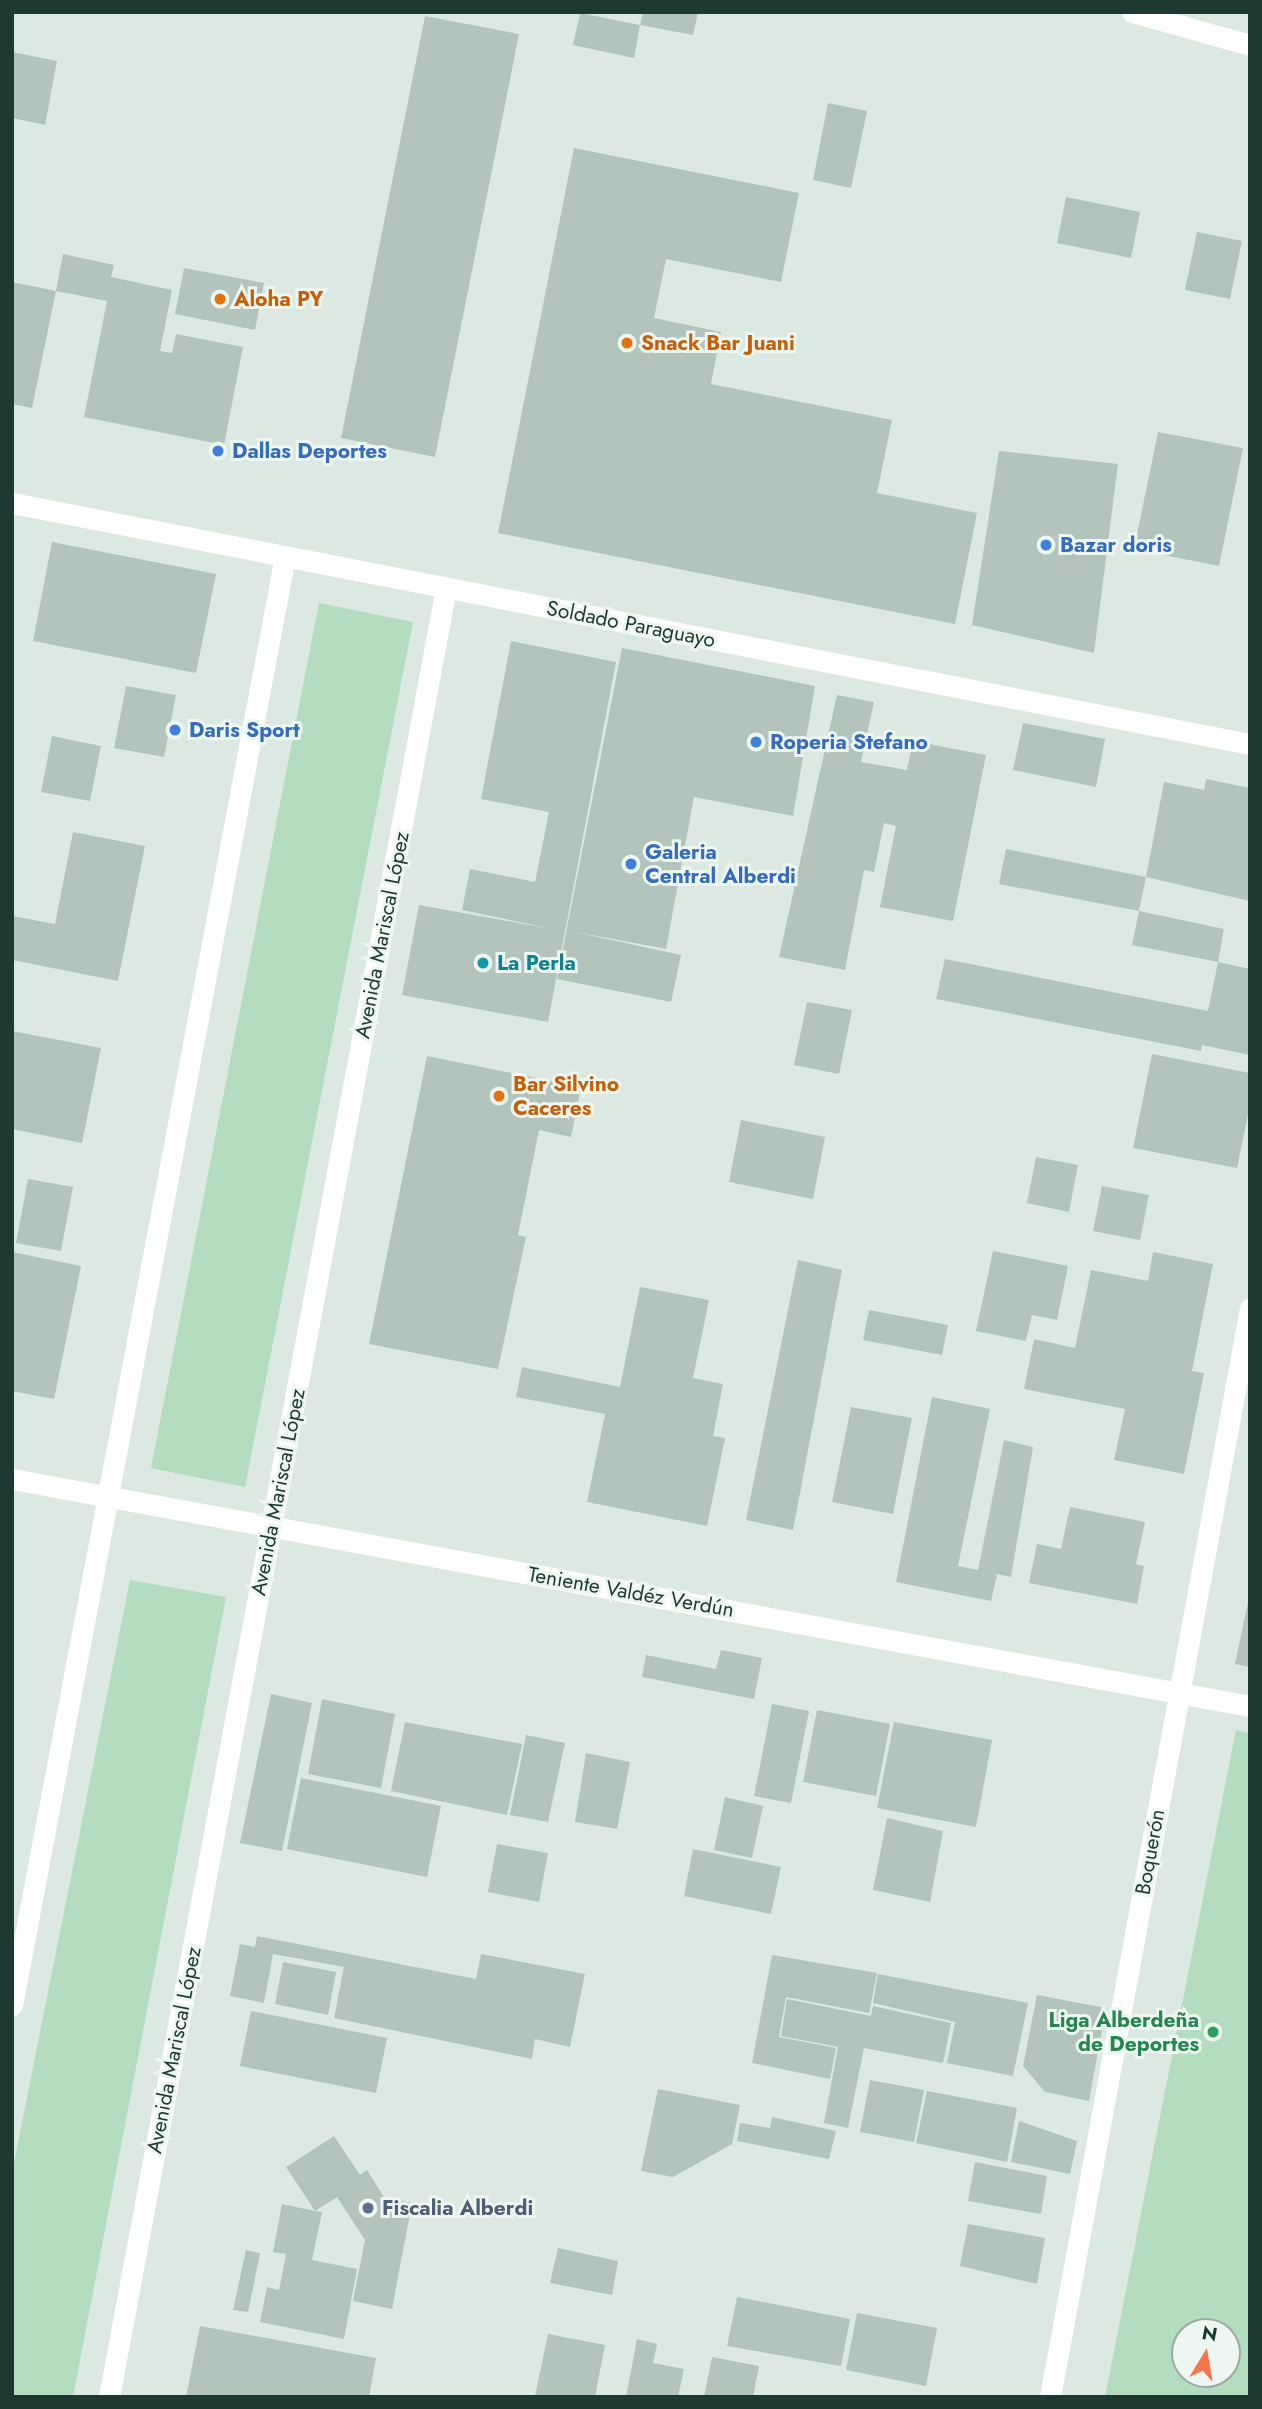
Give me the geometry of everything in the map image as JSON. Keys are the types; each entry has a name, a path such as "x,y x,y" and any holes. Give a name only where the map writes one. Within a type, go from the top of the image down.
{"street":[{"path":"1132,12 1250,45"},
{"name":"Soldado Paraguayo","path":"12,503 1250,744"},
{"path":"12,2005 111,1499 285,556"},
{"name":"Avenida Mariscal López","path":"109,2397 446,588"},
{"name":"Boquerón","path":"1050,2397 1250,1308"},
{"name":"Teniente Valdéz Verdún","path":"12,1479 1250,1706"}],"green space":[{"path":"319,603 413,622 245,1487 151,1468"},
{"path":"130,1580 226,1597 73,2397 12,2397 12,2173"},
{"name":"Liga Alberdeña de Deportes","path":"1236,1730 1250,1733 1250,2397 1105,2397"}],"building":[{"path":"643,12 698,12 693,35 640,25"},
{"path":"580,13 640,25 634,58 573,45"},
{"path":"425,16 519,34 435,457 341,438"},
{"path":"12,52 57,61 45,125 12,118"},
{"path":"828,103 867,111 851,188 813,180"},
{"path":"574,148 799,193 781,282 666,259 654,318 721,332 711,384 892,420 877,493 977,513 955,624 498,533"},
{"path":"1066,197 1140,212 1131,258 1057,243"},
{"path":"1197,232 1242,241 1230,299 1185,290"},
{"path":"63,254 114,265 111,277 172,290 160,351 172,353 176,334 243,347 224,445 84,417 107,301 56,291"},
{"name":"Aloha PY","path":"184,268 264,283 255,330 175,314"},
{"path":"12,282 56,291 32,408 12,404"},
{"path":"1158,432 1243,448 1219,566 1134,549"},
{"name":"Bazar doris","path":"999,451 1118,464 1094,653 972,625"},
{"path":"52,542 216,574 196,673 33,641"},
{"path":"511,641 616,662 548,1022 402,995 419,905 557,930 462,910 470,869 535,882 549,812 481,799"},
{"name":"Galeria Central Alberdi","path":"622,648 815,686 793,816 694,797 666,949 570,931 681,955 671,1002 557,979"},
{"path":"126,686 176,695 164,757 114,748"},
{"path":"837,695 874,702 861,762 907,770 913,741 986,755 953,921 880,907 896,826 884,823 874,872 864,870 845,970 779,957"},
{"path":"1023,723 1105,739 1096,787 1013,770"},
{"path":"52,736 101,746 90,801 41,792"},
{"path":"1206,779 1250,788 1250,901 1146,877 1164,782 1204,790"},
{"path":"73,832 145,846 118,981 12,960 12,916 55,924"},
{"path":"1006,849 1146,877 1139,911 999,884"},
{"path":"1139,911 1224,929 1218,962 1132,945"},
{"path":"945,959 1208,1011 1218,962 1250,969 1250,1055 1202,1045 1201,1051 936,999"},
{"path":"807,1002 852,1010 839,1074 794,1065"},
{"path":"12,1031 101,1048 82,1143 12,1129"},
{"path":"1152,1054 1250,1073 1250,1105 1237,1168 1133,1148"},
{"path":"427,1056 581,1087 571,1137 539,1130 518,1235 526,1237 498,1369 369,1344"},
{"path":"741,1120 825,1137 813,1199 729,1182"},
{"path":"1036,1157 1078,1165 1069,1212 1027,1203"},
{"path":"28,1179 73,1187 61,1251 16,1243"},
{"path":"1102,1186 1149,1195 1140,1240 1093,1231"},
{"path":"993,1251 1068,1266 1057,1320 1032,1315 1026,1341 976,1331"},
{"path":"12,1252 81,1266 54,1399 12,1391"},
{"path":"1153,1252 1213,1264 1192,1371 1204,1373 1184,1474 1114,1460 1125,1409 1024,1389 1034,1339 1075,1348 1091,1270 1148,1281"},
{"path":"798,1260 842,1270 793,1530 746,1520"},
{"path":"640,1287 709,1300 693,1378 723,1384 713,1436 725,1438 707,1526 587,1502 605,1414 516,1397 522,1367 620,1387"},
{"path":"869,1310 948,1325 942,1355 863,1340"},
{"path":"932,1397 990,1409 958,1566 978,1570 1004,1440 1033,1447 1011,1577 997,1574 991,1601 896,1582"},
{"path":"851,1407 912,1418 893,1514 832,1502"},
{"path":"1070,1507 1145,1522 1136,1564 1144,1566 1137,1604 1029,1583 1037,1544 1061,1549"},
{"path":"1250,1597 1250,1667 1235,1664"},
{"path":"721,1650 762,1658 754,1699 642,1677 646,1655 716,1669"},
{"path":"271,1694 312,1703 282,1851 240,1843"},
{"path":"322,1699 395,1714 381,1788 308,1774"},
{"path":"772,1704 809,1711 791,1803 754,1796"},
{"path":"817,1710 890,1724 876,1796 803,1782"},
{"path":"405,1722 522,1744 507,1815 391,1791"},
{"path":"894,1722 992,1740 976,1827 877,1808"},
{"path":"526,1735 565,1743 548,1822 510,1815"},
{"path":"586,1753 630,1762 617,1829 575,1822"},
{"path":"301,1778 441,1806 427,1877 287,1849"},
{"path":"725,1797 763,1806 752,1858 714,1850"},
{"path":"887,1818 943,1831 930,1902 873,1890"},
{"path":"497,1844 548,1853 539,1902 488,1892"},
{"path":"693,1849 781,1867 771,1914 684,1896"},
{"path":"257,1936 476,1979 481,1954 585,1974 570,2047 535,2039 532,2059 334,2018 344,1967 273,1954 264,2003 230,1996 240,1944 255,1947"},
{"path":"772,1955 877,1973 869,2013 786,1997 779,2037 836,2048 830,2079 752,2063"},
{"path":"283,1962 336,1972 328,2015 275,2004"},
{"path":"878,1974 1028,2003 1013,2076 947,2063 955,2022 873,2003"},
{"path":"1037,1995 1106,2008 1089,2101 1045,2092 1023,2066"},
{"path":"787,1999 871,2016 873,2006 951,2023 943,2063 864,2048 848,2128 824,2123 838,2047 781,2036"},
{"path":"251,2011 387,2038 376,2093 240,2066"},
{"path":"870,2080 924,2090 914,2142 860,2132"},
{"path":"658,2089 740,2105 732,2144 673,2177 641,2171"},
{"path":"927,2091 1017,2108 1007,2162 916,2143"},
{"path":"772,2117 836,2131 829,2159 737,2141 740,2123 770,2128"},
{"path":"1019,2121 1077,2141 1070,2174 1011,2162"},
{"path":"334,2136 360,2175 367,2170 384,2197 412,2203 392,2309 353,2301 365,2240 337,2197 315,2211 286,2167"},
{"path":"975,2162 1047,2176 1041,2214 968,2201"},
{"path":"282,2204 322,2212 312,2260 357,2269 344,2339 260,2322 267,2287 279,2290 286,2254 273,2252"},
{"path":"968,2224 1045,2238 1037,2284 960,2266"},
{"path":"558,2248 618,2261 612,2295 550,2283"},
{"path":"246,2250 260,2253 248,2312 233,2310"},
{"path":"737,2297 850,2319 841,2366 727,2346"},
{"path":"857,2313 937,2328 926,2386 846,2370"},
{"path":"200,2326 376,2358 369,2397 186,2397"},
{"path":"548,2334 605,2345 595,2397 535,2396"},
{"path":"637,2339 657,2344 653,2363 684,2369 678,2397 626,2397"},
{"path":"712,2357 759,2366 753,2397 704,2397"}],"place":[{"name":"Aloha PY","path":"220,299"},
{"name":"Snack Bar Juani","path":"627,343"},
{"name":"Dallas Deportes","path":"218,451"},
{"name":"Bazar doris","path":"1046,545"},
{"name":"Daris Sport","path":"175,730"},
{"name":"Roperia Stefano","path":"756,742"},
{"name":"Galeria Central Alberdi","path":"631,864"},
{"name":"La Perla","path":"483,963"},
{"name":"Bar Silvino Caceres","path":"499,1096"},
{"name":"Liga Alberdeña de Deportes","path":"1213,2032"},
{"name":"Fiscalia Alberdi","path":"368,2208"}]}
